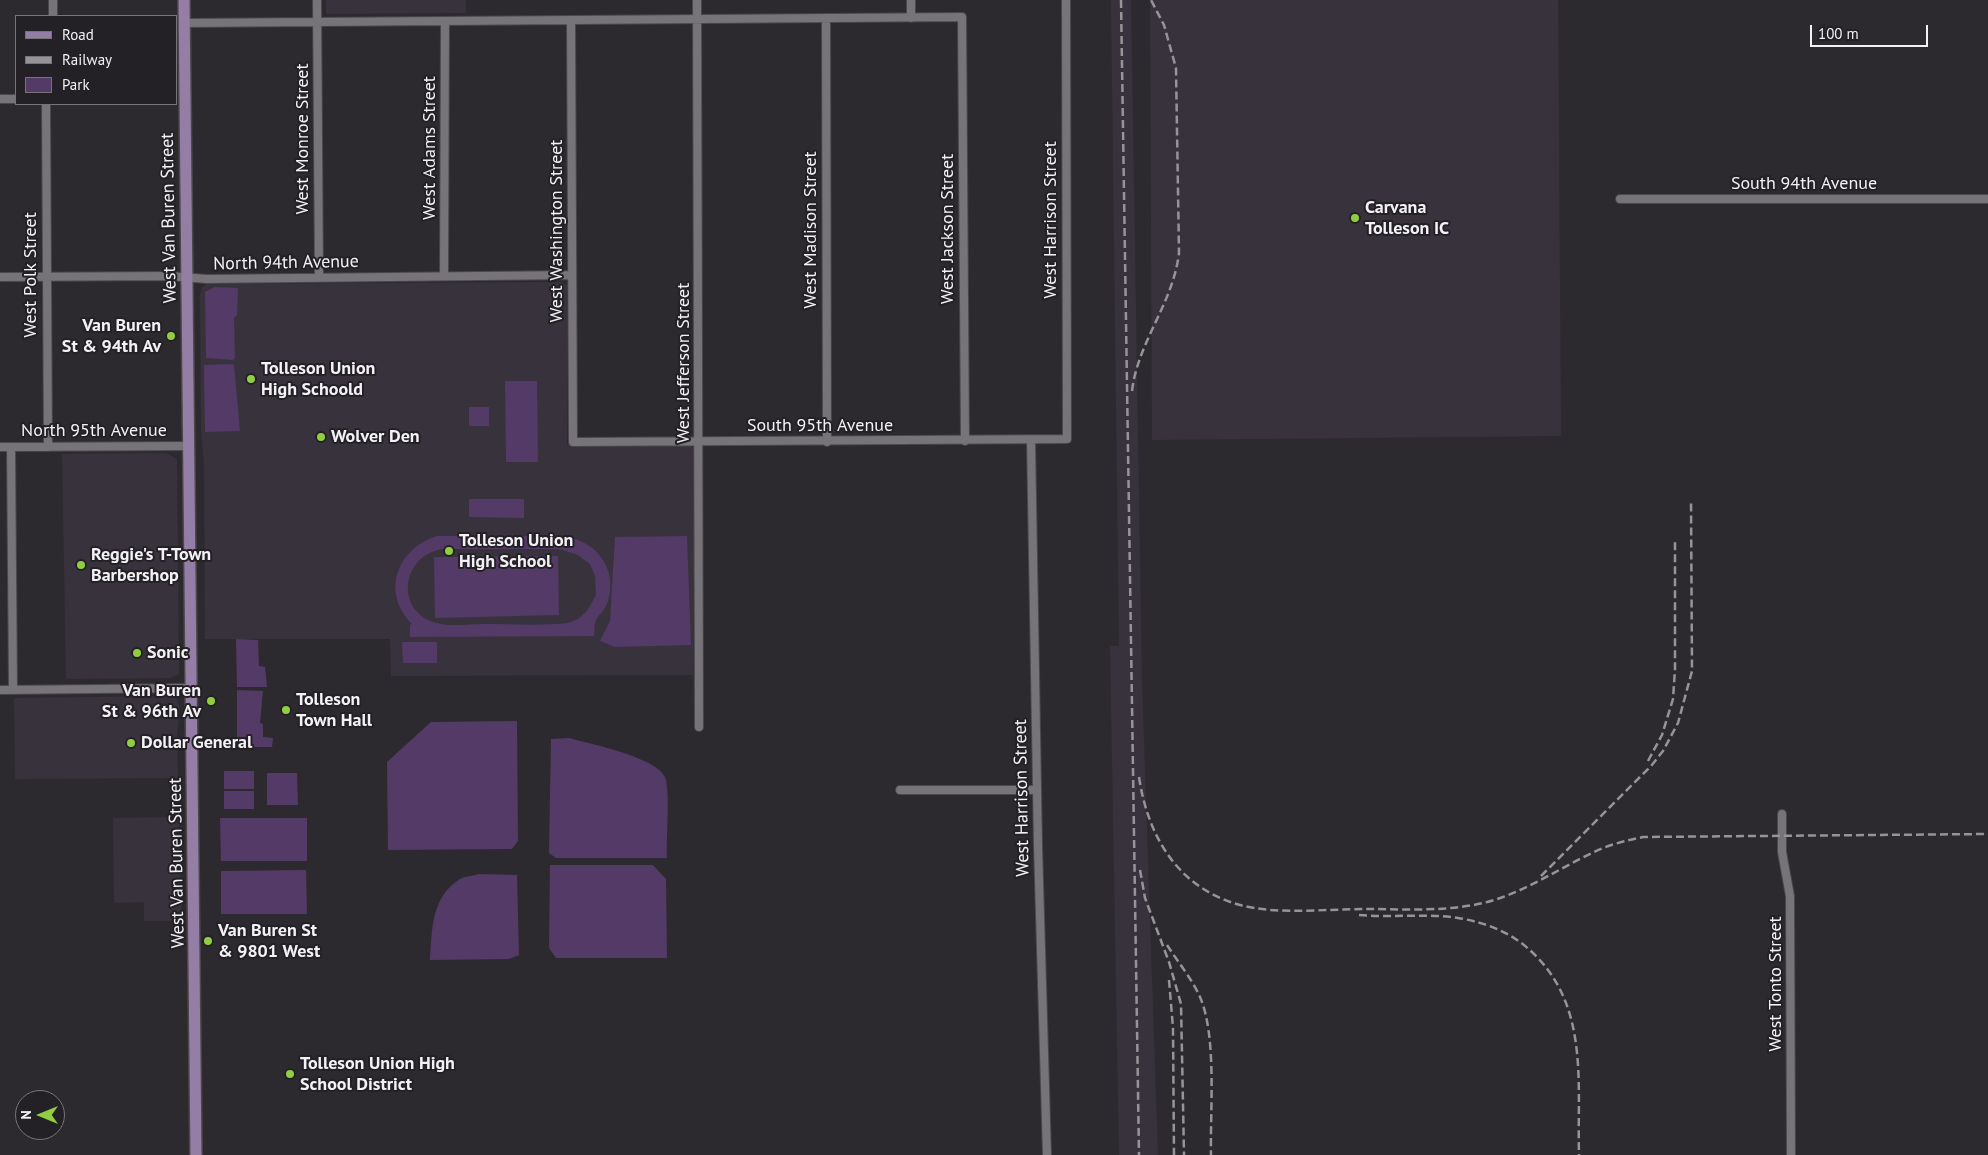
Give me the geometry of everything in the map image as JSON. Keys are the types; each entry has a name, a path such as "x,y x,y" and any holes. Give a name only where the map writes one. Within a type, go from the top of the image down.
{"main road":[{"name":"West Van Buren Street","path":"184,0 181,98 187,278 188,446 196,846 196,1155"}],"street":[{"path":"53,0 53,15"},
{"name":"West Monroe Street","path":"317,0 319,277"},
{"name":"West Jefferson Street","path":"697,0 699,727"},
{"path":"184,23 911,18 911,0"},
{"name":"West Harrison Street","path":"1066,0 1067,440"},
{"name":"West Madison Street","path":"826,18 827,442"},
{"name":"West Jackson Street","path":"911,18 962,18 965,441"},
{"name":"West Washington Street","path":"571,20 573,442"},
{"name":"West Adams Street","path":"444,276 445,21"},
{"path":"0,99 15,99"},
{"name":"West Polk Street","path":"46,105 48,447"},
{"name":"South 94th Avenue","path":"1620,199 1988,199"},
{"name":"North 94th Avenue","path":"0,278 572,275"},
{"name":"West Harrison Street","path":"1031,440 1046,1155"},
{"name":"South 95th Avenue","path":"573,442 1067,440"},
{"name":"North 95th Avenue","path":"0,447 188,446"},
{"path":"11,447 13,689"},
{"path":"0,690 192,688"},
{"path":"900,790 1037,790"},
{"name":"West Tonto Street","path":"1782,814 1782,852 1790,896 1791,1155"}],"shaded area":[{"path":"326,0 466,0 466,13 326,14"},
{"path":"1111,0 1131,0 1142,683 1158,1155 1119,1155 1110,646 1119,646"},
{"name":"Carvana Tolleson IC","path":"1150,0 1558,0 1561,436 1152,440"},
{"name":"Tolleson Union High School","path":"560,282 567,285 567,445 687,445 695,449 693,675 391,676 390,639 205,639 204,463 201,431 200,295 202,287 207,284"},
{"path":"166,453 177,459 179,674 170,678 66,679 62,454"},
{"path":"170,696 176,698 180,707 177,734 178,778 15,779 14,698"},
{"path":"179,817 182,921 144,921 144,902 114,903 113,818"}],"green space":[{"path":"215,287 238,288 237,315 234,318 235,358 233,360 206,358 205,292"},
{"path":"204,365 234,365 240,431 205,432"},
{"path":"505,381 537,381 538,462 506,462"},
{"path":"469,407 489,407 489,426 469,426"},
{"path":"469,499 524,499 524,518 469,517"},
{"path":"437,536 562,536 585,543 602,558 610,577 608,601 596,621 594,636 410,637 410,625 412,624 402,612 395,586 403,561 411,551 423,542","holes":["443,549 560,549 578,555 590,564 595,576 596,595 587,611 578,619 568,623 536,625 442,624 423,617 414,608 409,597 408,584 411,572 418,562 429,553"]},
{"path":"687,536 691,645 615,647 600,641 610,621 615,537"},
{"path":"558,556 559,615 435,618 434,557"},
{"path":"236,639 258,640 259,666 265,667 267,687 237,687"},
{"path":"402,642 437,642 437,663 403,663"},
{"path":"237,690 263,691 260,723 263,724 263,737 273,738 272,747 252,747 252,737 237,737"},
{"path":"517,721 518,841 512,849 388,850 387,762 431,722"},
{"path":"569,738 624,753 652,765 662,772 666,780 667,789 667,858 556,858 549,853 551,739"},
{"path":"224,771 254,771 254,789 224,789"},
{"path":"267,773 297,773 298,805 267,805"},
{"path":"224,791 254,791 254,809 224,809"},
{"path":"220,818 307,818 307,861 221,861"},
{"path":"550,865 653,865 666,879 667,958 556,958 549,948"},
{"path":"306,870 307,914 221,914 221,871"},
{"path":"479,874 517,875 519,955 509,959 430,960 431,937 435,915 443,895 450,886 460,879"}],"railway":[{"path":"1121,0 1139,1155"},
{"path":"1132,391 1135,373 1141,356 1176,272 1179,253 1176,68 1164,25 1151,0"},
{"path":"1541,876 1651,766 1663,751 1678,723 1692,671 1691,500"},
{"path":"1648,761 1662,735 1673,699 1675,669 1675,539"},
{"path":"1139,777 1143,799 1150,820 1170,857 1183,873 1199,886 1218,897 1240,905 1270,910 1424,909 1469,906 1514,893 1603,848 1643,837 1988,834"},
{"path":"1140,870 1145,898 1169,962 1181,1004 1184,1155"},
{"path":"1359,915 1433,916 1469,920 1491,926 1511,936 1537,957 1554,978 1565,1001 1573,1025 1579,1076 1579,1155"},
{"path":"1167,945 1200,997 1209,1032 1212,1074 1211,1155"},
{"path":"1169,980 1173,1028 1174,1155"}],"place":[{"name":"Carvana Tolleson IC","path":"1355,218"},
{"name":"Van Buren St & 94th Av","path":"171,336"},
{"name":"Tolleson Union High Schoold","path":"251,379"},
{"name":"Wolver Den","path":"321,437"},
{"name":"Tolleson Union High School","path":"449,551"},
{"name":"Reggie's T-Town Barbershop","path":"81,565"},
{"name":"Sonic","path":"137,653"},
{"name":"Van Buren St & 96th Av","path":"211,701"},
{"name":"Tolleson Town Hall","path":"286,710"},
{"name":"Dollar General","path":"131,743"},
{"name":"Van Buren St & 9801 West","path":"208,941"},
{"name":"Tolleson Union High School District","path":"290,1074"}]}
